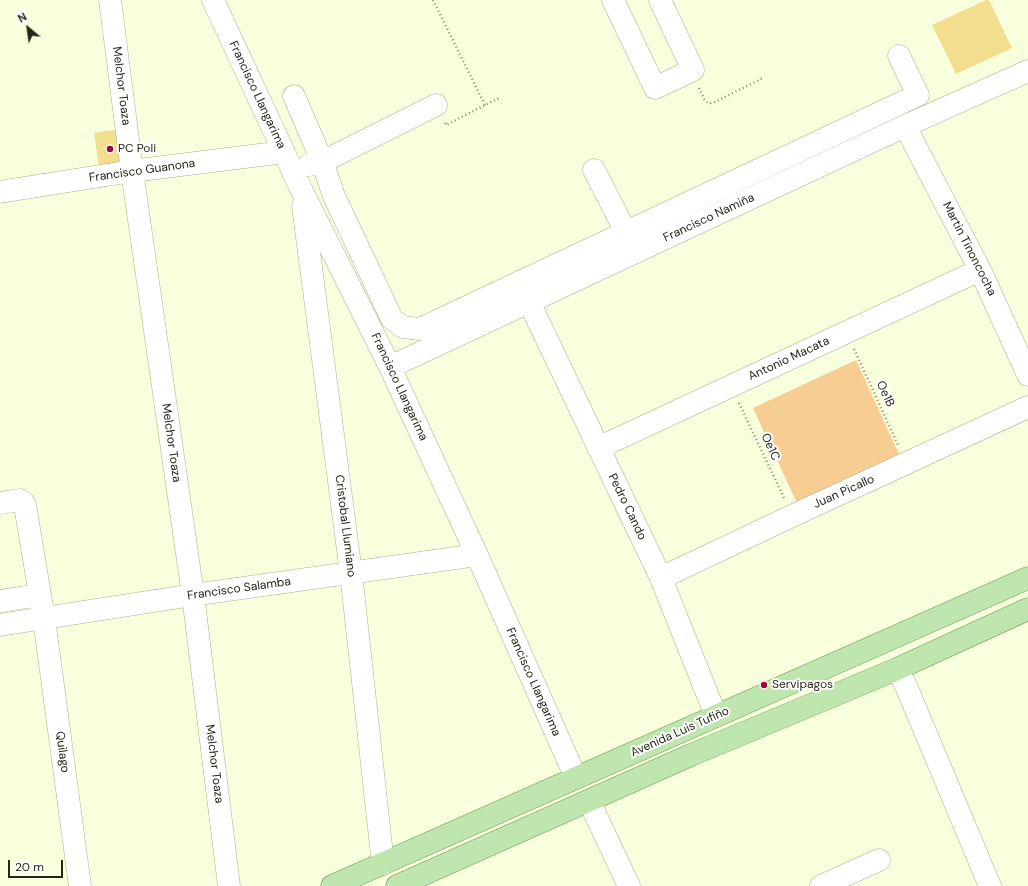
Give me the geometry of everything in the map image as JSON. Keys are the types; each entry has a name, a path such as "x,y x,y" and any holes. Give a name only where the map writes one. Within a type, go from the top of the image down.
{"main road":[{"name":"Avenida Luis Tufiño","path":"332,886 1028,578"},
{"path":"397,886 692,755 897,669 1028,609"},
{"path":"681,731 692,755"},
{"path":"482,819 492,843"}],"street":[{"name":"Melchor Toaza","path":"110,0 132,171 193,595 229,886"},
{"name":"Francisco Llangarima","path":"213,0 292,170 390,367 477,555 576,778"},
{"path":"613,0 655,88 693,70 660,0"},
{"path":"294,96 322,161 334,196 392,319 403,327 420,329 918,95 899,56"},
{"name":"Francisco Namiña","path":"390,367 905,126 1028,71"},
{"name":"Francisco Guanona","path":"0,192 132,171 292,170 332,157 436,104"},
{"name":"Martin Tinoncocha","path":"905,126 980,270 1028,374"},
{"name":"Cristobal Llumiano","path":"292,170 351,573 383,864"},
{"path":"594,170 626,232"},
{"name":"Antonio Macata","path":"598,448 980,270"},
{"name":"Pedro Cando","path":"529,302 661,578 716,716"},
{"name":"Juan Picallo","path":"661,578 1028,407"},
{"name":"Quilago","path":"0,502 20,500 25,505 44,619 80,886"},
{"name":"Francisco Salamba","path":"0,625 193,595 477,555"},
{"path":"0,601 40,595"},
{"path":"897,669 906,686 990,886"},
{"path":"589,801 629,886"},
{"path":"821,886 880,860"}],"path":[{"path":"433,0 485,105"},
{"path":"690,72 704,99 708,103 713,103 763,78"},
{"path":"446,125 499,98"},
{"name":"Oe1B","path":"846,332 907,464"},
{"name":"Oe1C","path":"731,386 792,516"}],"shaded area":[{"path":"856,360 905,467 802,514 753,408"}],"building":[{"path":"986,0 989,0 1012,48 956,74 932,25"},
{"name":"PC Poli","path":"120,129 126,166 99,167 94,133"}],"place":[{"name":"PC Poli","path":"110,149"},
{"name":"Servipagos","path":"764,685"}]}
